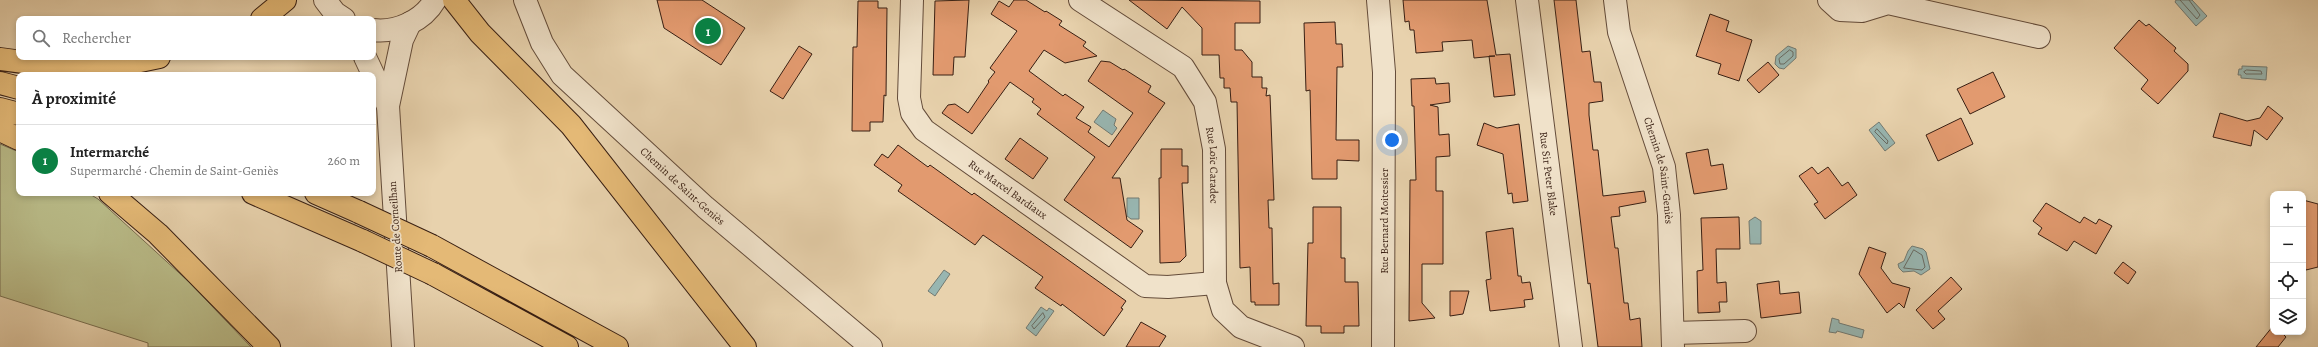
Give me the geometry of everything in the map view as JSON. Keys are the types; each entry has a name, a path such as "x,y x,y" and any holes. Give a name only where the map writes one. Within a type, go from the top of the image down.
{"highway":[{"path":"265,16 284,0"},
{"path":"454,0 480,33 571,125 745,347"},
{"path":"0,59 82,68 111,66 143,60"},
{"path":"0,83 16,87"},
{"path":"0,109 16,113"},
{"path":"0,130 16,138"},
{"path":"114,196 158,234 269,347"},
{"path":"260,196 363,241 433,274 567,347"},
{"path":"323,196 432,246 617,347"}],"street":[{"path":"325,0 340,16"},
{"path":"376,30 395,29 410,23 423,14 435,0"},
{"name":"Chemin de Saint-Geniès","path":"525,0 542,43 554,65 569,81 705,207 871,347"},
{"name":"Rue Marcel Bardiaux","path":"912,0 909,98 912,113 924,130 1145,286 1168,288 1215,283"},
{"name":"Rue Loïc Caradec","path":"1080,0 1183,67 1205,102 1214,149 1215,283 1222,310 1241,327 1294,347"},
{"name":"Rue Bernard Moitessier","path":"1378,0 1384,72 1383,347"},
{"name":"Rue Sir Peter Blake","path":"1527,0 1571,347"},
{"name":"Chemin de Saint-Geniès","path":"1616,0 1619,32 1664,168 1668,215 1673,340"},
{"path":"1829,0 1840,10 1862,11 1888,3 2039,37"},
{"name":"Route de Corneilhan","path":"403,347 388,106 402,40 410,23"},
{"name":"Route de Corneilhan","path":"366,60 372,72"},
{"name":"Route de Corneilhan","path":"376,80 388,106"},
{"path":"1673,340 1746,331"}],"green space":[{"path":"0,144 16,151 16,196 93,196 98,199 189,282 251,347 148,347 148,343 0,296"}],"water":[{"path":"2176,0 2192,0 2207,16 2196,26 2175,2"},
{"path":"1788,46 1796,49 1796,58 1784,69 1779,68 1775,64 1776,56"},
{"path":"2242,66 2267,67 2266,80 2241,78 2241,75 2238,75 2239,69 2242,69"},
{"path":"1103,110 1116,119 1114,125 1117,128 1112,135 1094,122"},
{"path":"1879,122 1895,143 1885,151 1869,130"},
{"path":"1127,198 1139,198 1139,219 1131,219 1127,216"},
{"path":"1755,217 1761,221 1761,244 1750,244 1749,221"},
{"path":"1912,246 1923,249 1926,252 1930,269 1921,275 1914,271 1903,272 1899,268 1898,264 1904,261"},
{"path":"944,270 950,274 935,296 928,291"},
{"path":"1041,307 1047,311 1049,308 1054,311 1036,336 1026,328"},
{"path":"1832,318 1839,320 1839,323 1864,330 1862,338 1837,331 1836,333 1829,332"}],"building":[{"path":"657,0 702,0 745,28 721,65 664,28"},
{"path":"969,0 965,57 954,57 953,75 933,75 935,1"},
{"path":"1014,0 1026,0 1062,21 1059,25 1086,42 1083,46 1097,56 1065,63 1044,50 1029,71 1063,96 1065,94 1084,107 1076,118 1091,127 1088,132 1109,147 1133,113 1088,81 1101,61 1110,62 1123,70 1124,69 1151,86 1148,92 1165,103 1112,178 1120,178 1127,220 1143,231 1131,248 1064,200 1095,157 1037,114 1041,109 1032,102 1034,99 1010,82 972,134 942,113 948,105 955,104 968,113 989,82 988,81 995,72 990,68 1017,31 991,14 999,1 1009,7"},
{"path":"1129,0 1260,1 1260,23 1235,23 1235,50 1242,50 1252,62 1252,77 1262,77 1262,88 1267,88 1266,96 1270,95 1274,200 1268,200 1269,228 1272,228 1273,284 1279,283 1279,305 1255,305 1255,302 1251,302 1250,267 1240,268 1237,102 1231,102 1230,88 1224,88 1224,78 1220,78 1219,55 1202,55 1202,28 1182,7 1167,29"},
{"path":"1403,0 1487,0 1496,55 1510,54 1515,95 1494,97 1489,57 1474,58 1472,40 1442,42 1443,51 1416,53 1414,30 1410,30 1409,21 1405,22"},
{"path":"1554,0 1576,0 1582,52 1590,51 1594,82 1601,82 1603,101 1589,103 1589,115 1593,150 1598,150 1603,196 1644,191 1646,202 1619,207 1620,216 1611,217 1615,248 1618,248 1624,303 1628,303 1630,320 1640,318 1642,347 1598,347 1590,283 1588,284"},
{"path":"858,1 878,1 878,8 887,8 886,96 884,95 883,122 870,122 870,131 852,131 853,47 857,47"},
{"path":"1710,14 1729,21 1726,31 1752,40 1739,81 1718,74 1721,64 1696,56"},
{"path":"2139,20 2146,26 2149,24 2176,48 2174,51 2188,64 2188,71 2158,104 2141,89 2148,80 2114,48"},
{"path":"1335,22 1336,44 1342,44 1343,67 1337,67 1336,140 1359,140 1359,161 1337,160 1337,179 1312,179 1310,90 1306,91 1304,23"},
{"path":"799,46 812,54 783,99 770,91"},
{"path":"1768,62 1779,75 1759,93 1747,80"},
{"path":"1993,72 2005,97 1970,114 1957,89"},
{"path":"1435,78 1436,84 1449,83 1450,102 1430,105 1438,107 1439,135 1449,134 1450,156 1436,157 1436,191 1443,191 1443,264 1422,264 1422,303 1435,318 1409,321 1410,180 1416,180 1414,106 1412,106 1411,79"},
{"path":"2268,106 2283,118 2267,140 2254,130 2251,146 2213,137 2220,113 2247,121 2260,118"},
{"path":"1961,118 1973,144 1938,161 1926,135"},
{"path":"1484,123 1497,128 1519,124 1528,201 1513,203 1512,193 1508,194 1503,154 1477,145"},
{"path":"1020,138 1048,158 1033,179 1005,159"},
{"path":"898,145 928,167 930,165 972,195 974,193 1126,301 1121,308 1123,309 1104,336 1062,304 1061,306 1035,288 1043,277 983,235 975,245 898,191 902,185 874,165 882,154 888,158"},
{"path":"1161,149 1182,149 1182,166 1188,166 1188,183 1182,183 1186,256 1180,262 1160,263 1159,178 1161,178"},
{"path":"1708,149 1711,166 1723,164 1727,189 1694,194 1686,153"},
{"path":"1812,167 1818,174 1828,167 1842,186 1848,182 1857,195 1825,219 1814,204 1818,202 1799,176"},
{"path":"2306,201 2318,204 2318,267 2306,270"},
{"path":"2046,203 2080,223 2084,217 2096,224 2099,219 2112,226 2096,254 2074,241 2067,251 2038,234 2042,228 2033,221"},
{"path":"1313,207 1341,207 1341,258 1345,258 1345,282 1358,282 1359,326 1344,326 1344,333 1321,333 1321,326 1306,326 1308,243 1313,243"},
{"path":"1739,217 1740,249 1716,249 1717,283 1726,282 1727,302 1719,302 1720,312 1698,313 1697,271 1703,270 1701,218"},
{"path":"1513,228 1518,276 1521,276 1522,283 1530,282 1533,299 1524,300 1525,307 1490,311 1486,280 1491,279 1486,232"},
{"path":"1869,247 1886,253 1881,268 1892,283 1910,288 1904,308 1899,303 1887,313 1859,274"},
{"path":"2123,262 2136,272 2128,284 2114,273"},
{"path":"1951,277 1962,289 1938,311 1945,319 1933,329 1916,310"},
{"path":"1779,281 1780,294 1799,292 1801,313 1761,318 1757,284"},
{"path":"1450,291 1469,291 1463,314 1450,316"},
{"path":"1141,322 1166,336 1159,347 1126,347"},
{"path":"2270,330 2270,335 2284,335 2286,337 2278,347 2256,347"}],"place":[{"name":"Intermarché","path":"708,31"}]}
